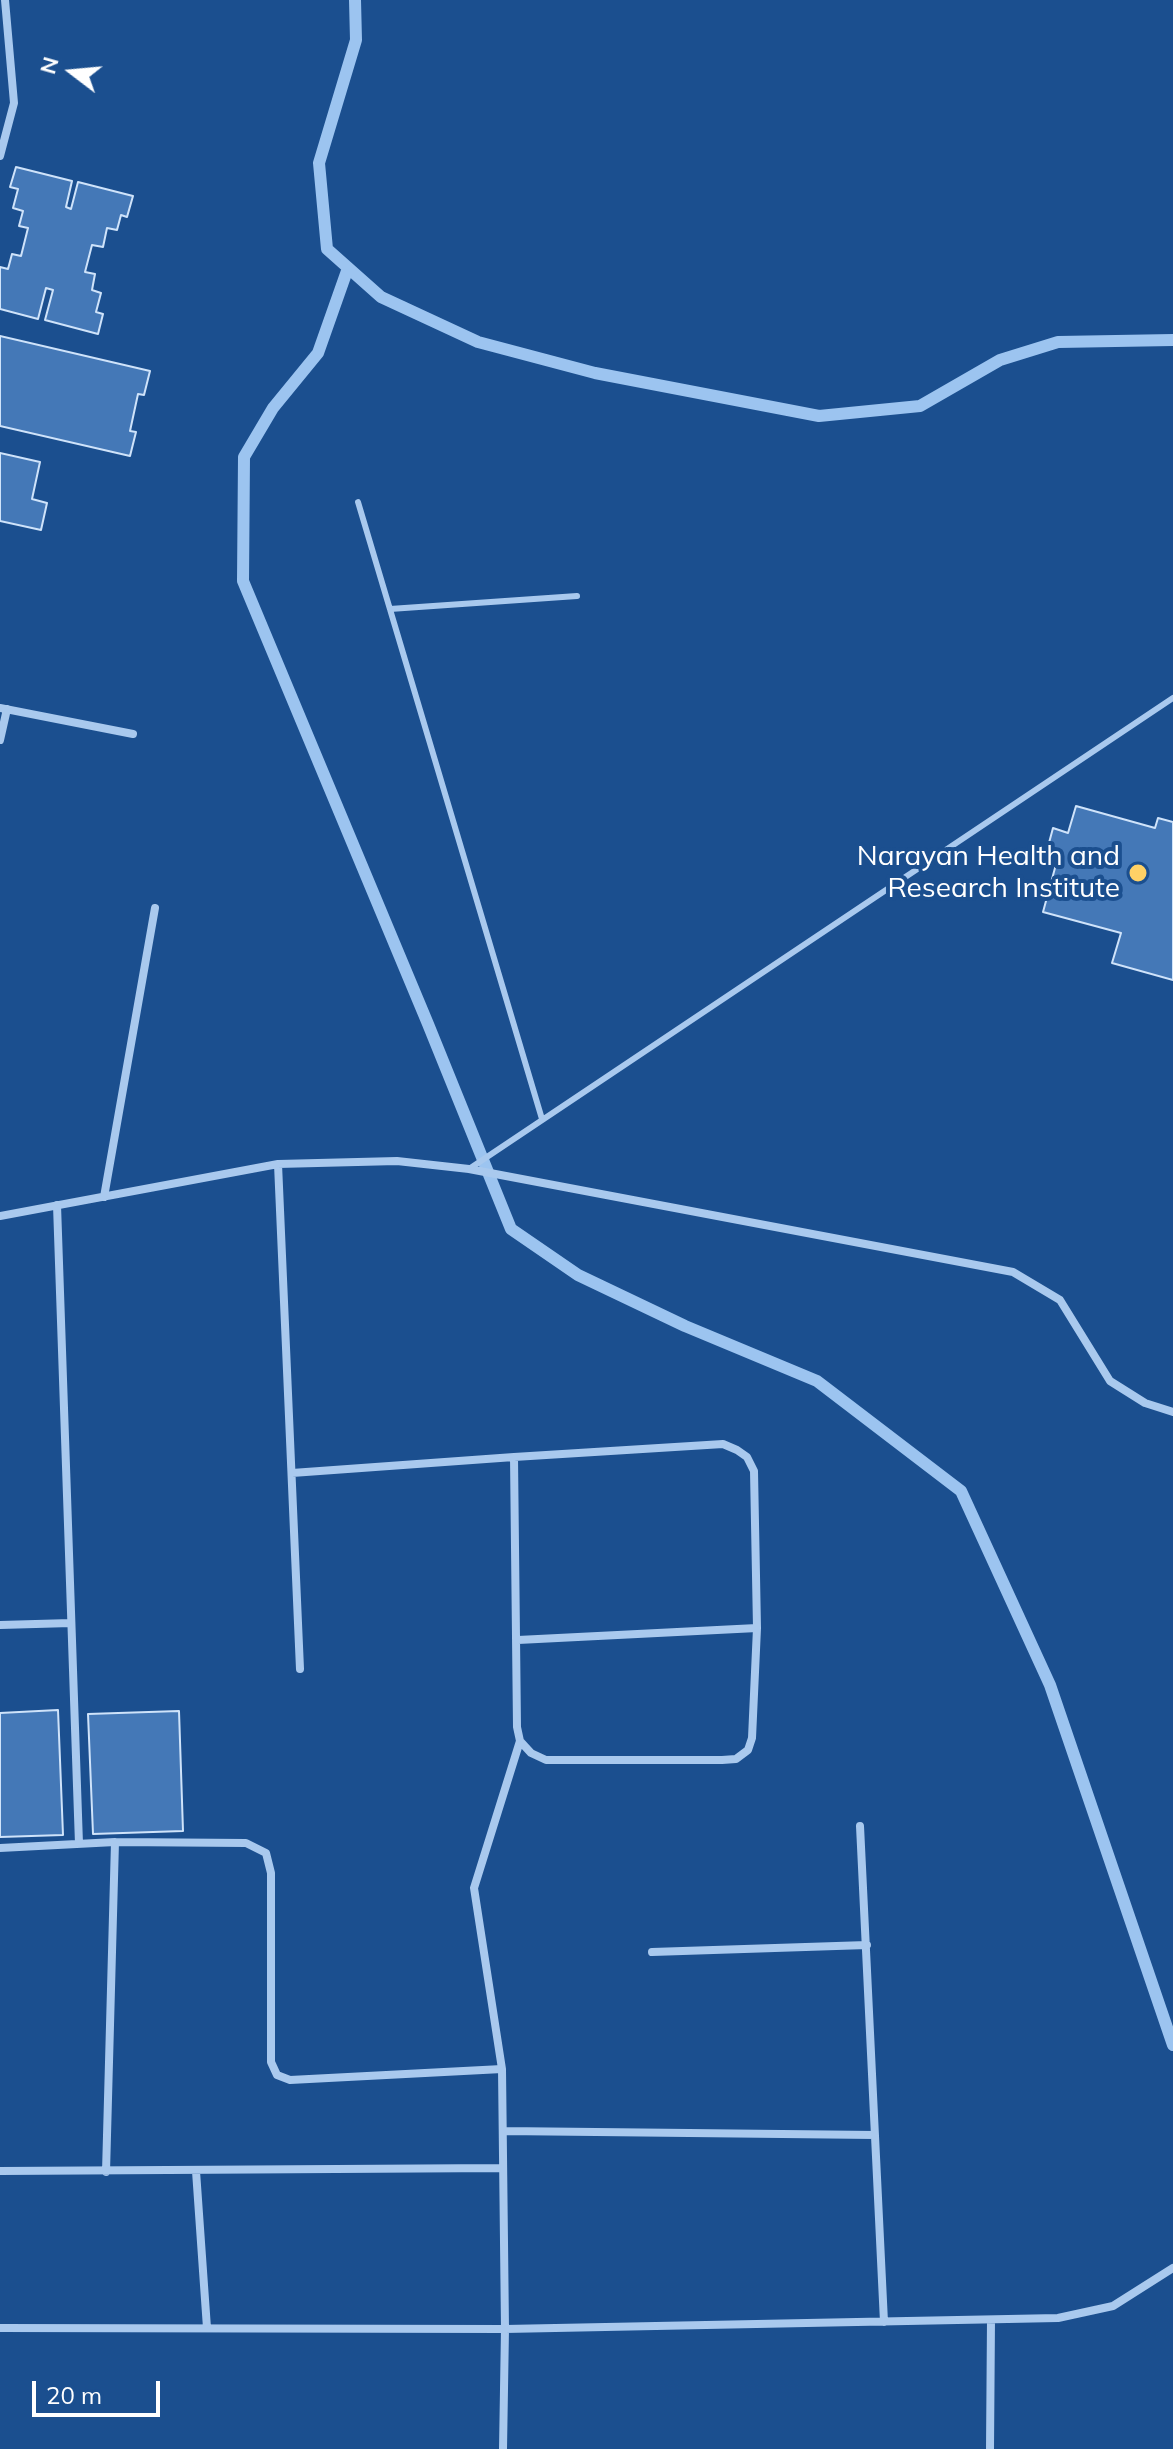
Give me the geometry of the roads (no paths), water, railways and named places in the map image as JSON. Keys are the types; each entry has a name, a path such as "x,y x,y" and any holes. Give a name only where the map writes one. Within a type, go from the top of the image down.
{"street":[{"path":"0,156 14,103 5,0"},
{"path":"0,740 3,708 133,734"},
{"path":"104,1197 155,908"},
{"path":"0,1216 278,1164 397,1161 469,1169 1013,1272 1060,1300 1110,1381 1145,1403 1173,1412"},
{"path":"278,1164 300,1669"},
{"path":"57,1205 79,1844"},
{"path":"292,1473 723,1444 747,1457 754,1471 757,1628 752,1738 748,1750 736,1759 546,1760 531,1753 520,1741"},
{"path":"503,2449 502,2069 474,1888 520,1741 517,1727 514,1457"},
{"path":"0,1625 71,1623"},
{"path":"518,1640 757,1628"},
{"path":"860,1826 884,2322"},
{"path":"106,2172 115,1842"},
{"path":"0,1848 115,1842 246,1843 266,1853 271,1873 271,2062 277,2075 290,2080 502,2069"},
{"path":"652,1952 867,1945"},
{"path":"503,2131 875,2135"},
{"path":"0,2171 503,2168"},
{"path":"196,2171 207,2328"},
{"path":"0,2328 505,2329 1058,2318 1113,2306 1173,2268"},
{"path":"990,2449 991,2320"}],"lane":[{"path":"358,502 542,1119"},
{"path":"390,609 577,596"},
{"path":"469,1169 1173,698"}],"waterway":[{"path":"355,0 356,40 319,163 327,249 381,297 478,342 595,373 819,416 920,406 1000,360 1058,342 1173,340"},
{"path":"348,268 318,353 273,408 244,457 243,581 511,1229 578,1275 685,1326 817,1381 961,1491 1050,1685 1173,2045"}],"place":[{"name":"Narayan Health and Research Institute","path":"1138,873"}]}
